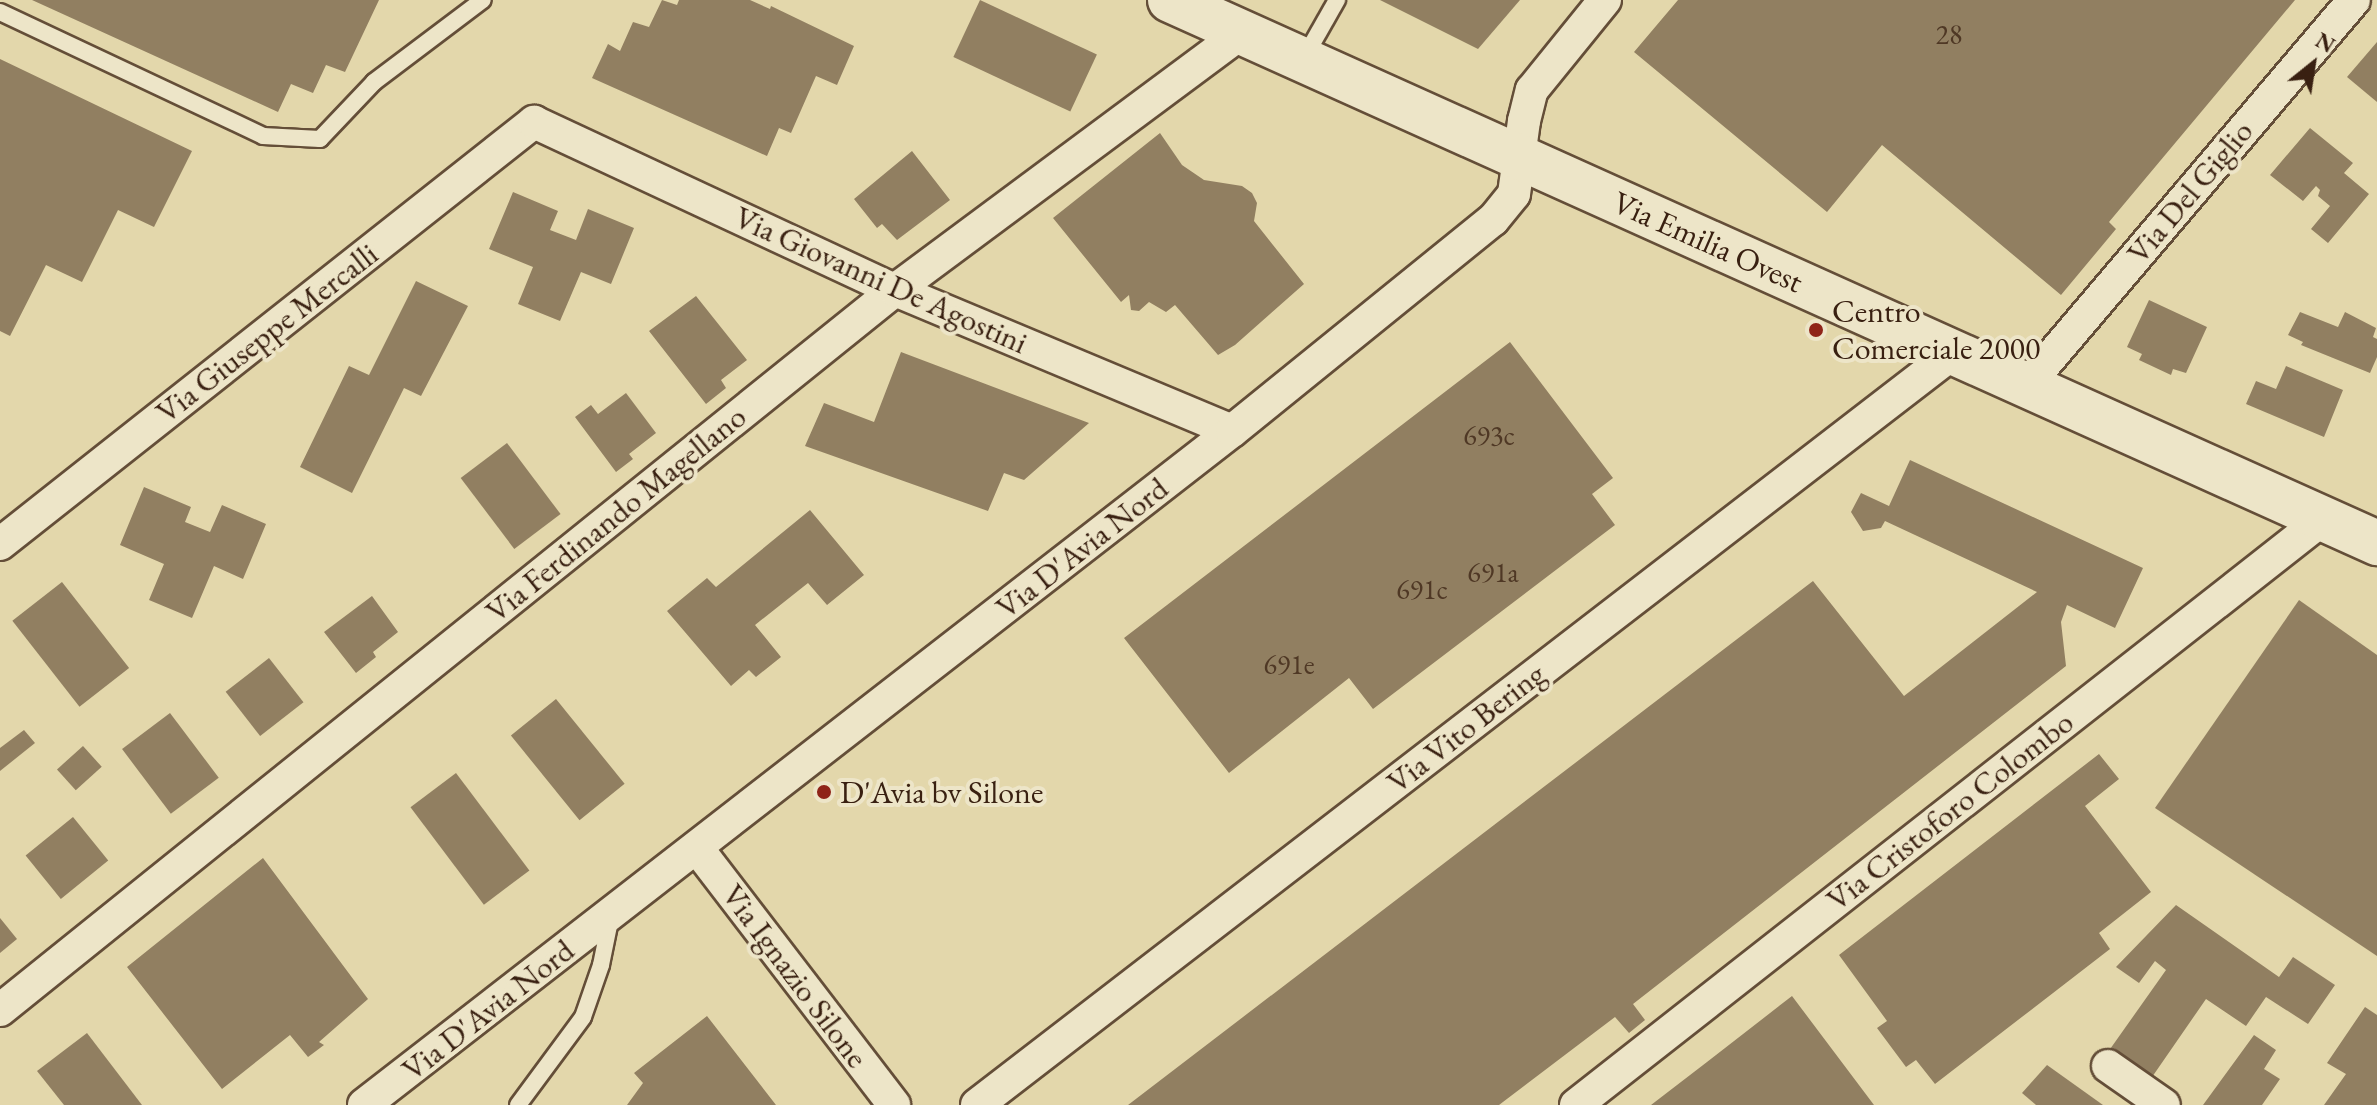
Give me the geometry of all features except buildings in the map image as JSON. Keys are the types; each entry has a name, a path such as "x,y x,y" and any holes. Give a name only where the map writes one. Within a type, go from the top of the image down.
{"main road":[{"name":"Via Emilia Ovest","path":"1170,0 2377,543"}],"street":[{"name":"Via D'Avia Nord","path":"364,1105 1232,431 1493,220 1514,194 1532,90 1605,0"},
{"name":"Via Del Giglio","path":"2027,385 2354,0"},
{"name":"Via Ferdinando Magellano","path":"0,1010 895,290 1242,32"},
{"name":"Via Giovanni De Agostini","path":"534,122 895,290 1232,431"},
{"name":"Via Giuseppe Mercalli","path":"0,544 534,122"},
{"name":"Via Vito Bering","path":"977,1105 1954,352"},
{"name":"Via Cristoforo Colombo","path":"1576,1105 2324,518"},
{"name":"Via Ignazio Silone","path":"697,848 894,1105"},
{"path":"2108,1066 2164,1105"}],"lane":[{"path":"0,12 263,136 320,139 374,82 483,0"},
{"path":"1303,59 1337,0"},
{"name":"Via D'Avia Nord","path":"518,1105 583,1017 601,965 611,914"}],"place":[{"name":"Centro Comerciale 2000","path":"1816,330"},
{"name":"D'Avia bv Silone","path":"824,792"}]}
